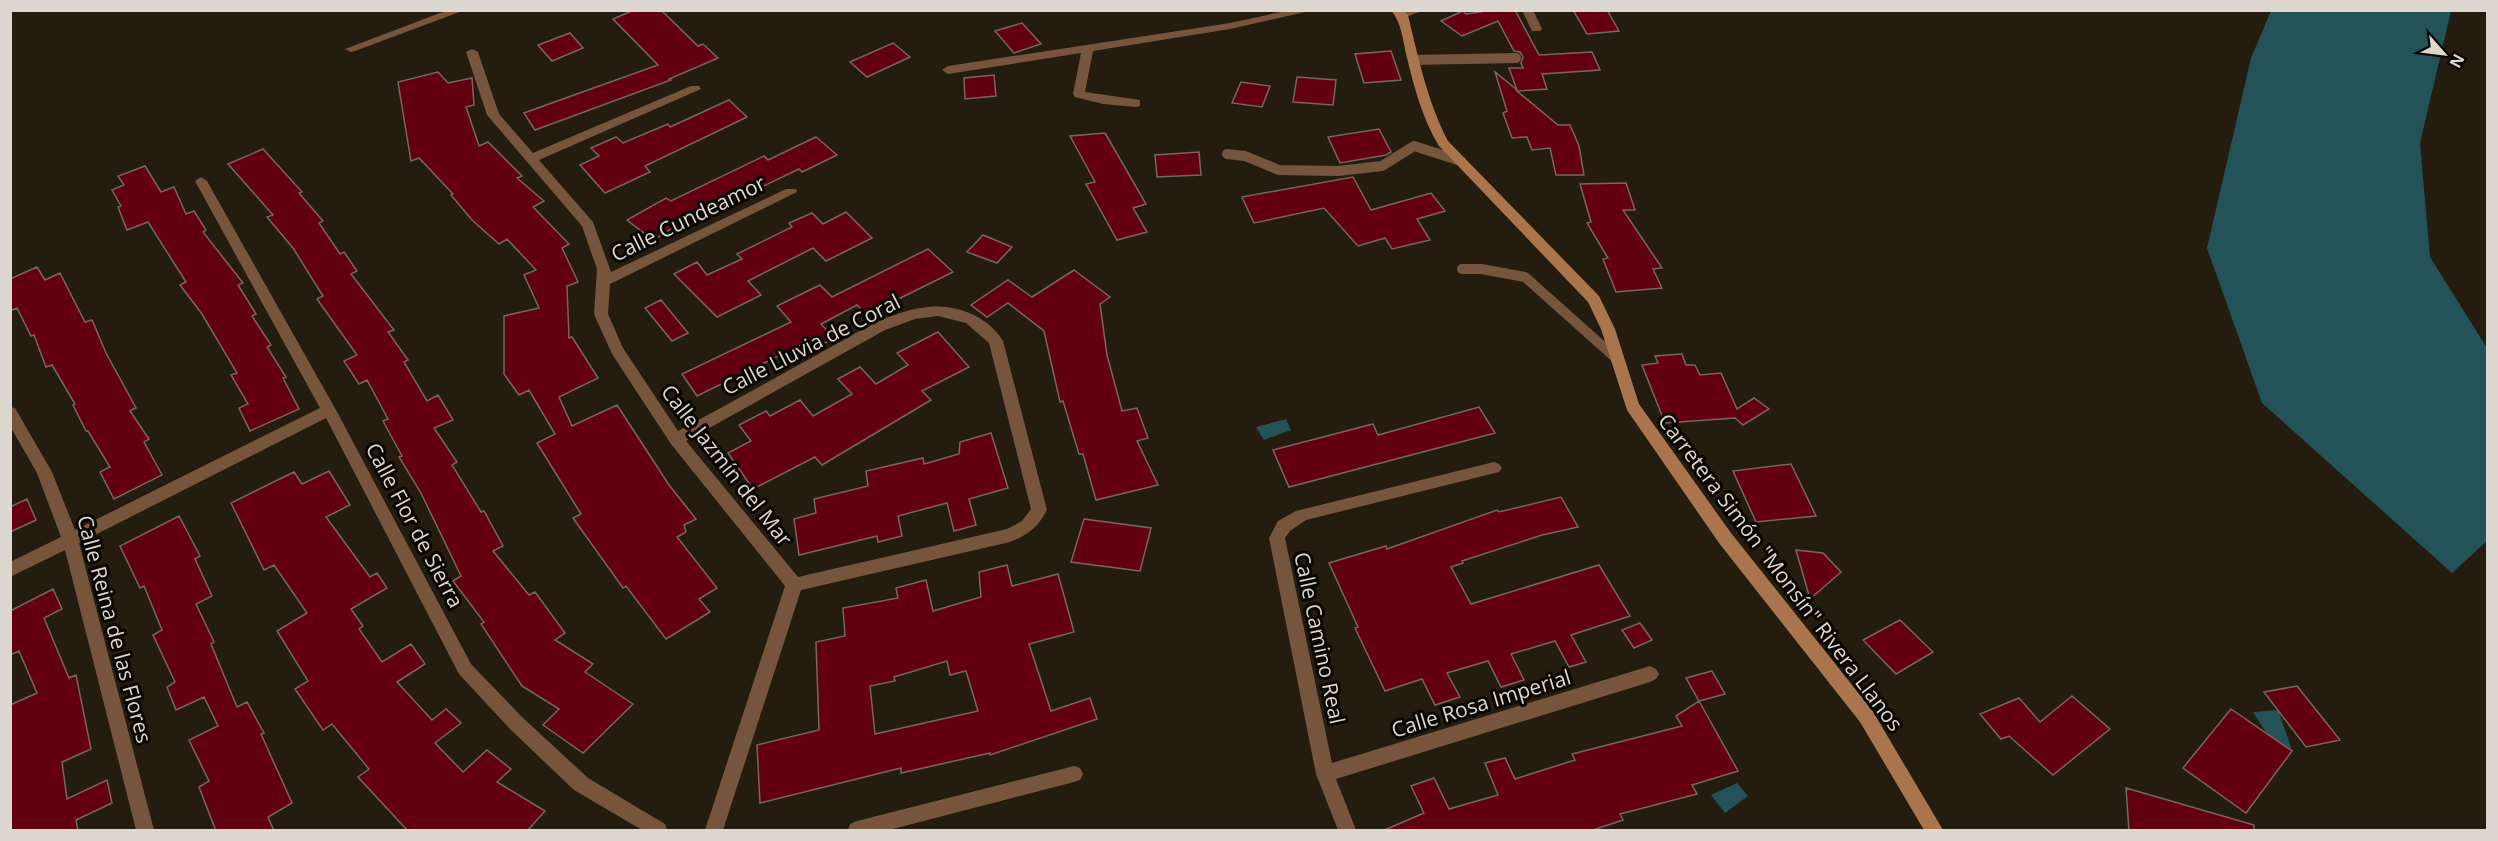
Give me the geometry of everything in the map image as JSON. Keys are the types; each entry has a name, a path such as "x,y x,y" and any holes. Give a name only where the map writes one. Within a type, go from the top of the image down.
{"street":[{"path":"351,49 460,10"},
{"path":"948,69 1230,26 1309,10"},
{"path":"1399,13 1419,10"},
{"path":"1527,10 1536,29"},
{"name":"Carretera Simón \"Monsín\" Rivera Llanos","path":"1399,13 1435,128 1443,143 1594,299 1618,360 1632,406 1725,538 1866,716 1934,831"},
{"path":"1088,48 1079,94 1103,100 1136,103"},
{"name":"Calle Jazmín del Mar","path":"472,52 493,115 588,225 603,269 601,314 616,350 676,440 794,585"},
{"path":"531,159 695,89"},
{"name":"Calle Flor de Sierra","path":"201,182 329,410 465,669 516,723 581,784 658,831"},
{"name":"Calle Cundeamor","path":"602,282 791,192"},
{"name":"Calle Lluvia de Coral","path":"676,440 859,338 915,313 946,312 966,316 986,327 996,341 1039,510 1028,526 1010,535 794,585"},
{"path":"10,570 329,410"},
{"name":"Calle Reina de las Flores","path":"10,412 44,472 71,541 146,831"},
{"name":"Calle Camino Real","path":"1347,831 1325,774 1276,538 1284,526 1302,515 1494,468"},
{"path":"714,831 794,585"},
{"name":"Calle Rosa Imperial","path":"1325,774 1650,674"},
{"path":"857,831 1074,774"}],"lane":[{"path":"1413,60 1516,58"},
{"path":"1227,154 1245,156 1279,170 1338,171 1382,166 1414,146 1461,161"},
{"path":"1462,269 1481,269 1525,278 1618,360"}],"water":[{"path":"2271,11 2451,11 2420,143 2430,257 2487,348 2487,541 2452,573 2262,403 2207,248 2251,58"},
{"path":"1286,419 1291,430 1264,440 1256,427"},
{"path":"2278,710 2292,750 2267,734 2253,712"},
{"path":"1737,783 1748,796 1725,813 1711,795"}],"building":[{"path":"634,10 661,10 698,46 703,44 718,58 669,79 671,80 535,130 524,113 658,65 613,19"},
{"path":"1515,10 1539,55 1592,52 1600,70 1542,74 1547,89 1517,91 1558,125 1570,125 1579,146 1584,175 1556,175 1550,148 1532,150 1527,137 1512,138 1503,113 1507,111 1495,72 1517,90 1509,68 1523,68 1521,63 1523,57 1520,52 1514,51 1498,21 1462,36 1441,21 1463,11 1466,14"},
{"path":"1573,10 1607,10 1619,31 1587,34"},
{"path":"1022,23 1041,44 1014,53 995,31"},
{"path":"570,33 583,48 552,61 538,45"},
{"path":"893,43 910,57 867,77 850,62"},
{"path":"1391,51 1401,80 1364,83 1355,54"},
{"path":"438,72 448,83 472,78 474,105 466,107 479,146 488,142 522,176 517,178 544,201 533,207 569,244 562,248 578,282 567,286 569,338 572,337 598,378 559,397 572,426 617,405 669,485 696,519 684,525 686,532 677,537 717,588 699,599 710,612 666,639 626,586 623,588 573,518 581,514 537,443 555,434 529,390 519,395 504,374 504,316 539,308 524,275 536,270 507,239 499,244 472,220 451,195 453,194 419,158 411,161 398,82"},
{"path":"994,75 996,96 965,99 964,78"},
{"path":"1297,77 1336,80 1333,105 1293,102"},
{"path":"1241,82 1270,86 1262,107 1232,103"},
{"path":"729,100 747,117 645,166 650,172 605,193 580,165 599,156 591,148 616,137 623,143 668,124 670,127"},
{"path":"1379,129 1391,152 1386,155 1340,163 1328,137"},
{"path":"1105,133 1146,204 1133,208 1147,232 1117,240 1086,184 1095,182 1070,136"},
{"path":"816,137 837,155 802,172 799,169 749,193 746,191 696,214 653,240 627,220 666,198 671,201 764,156 768,160"},
{"path":"263,149 302,192 299,193 323,221 319,223 340,254 344,252 357,271 351,274 394,330 388,332 408,360 404,362 427,401 438,395 453,420 434,428 457,462 452,465 481,512 484,511 503,546 493,551 529,595 535,592 565,633 555,640 593,664 585,672 633,704 583,753 543,725 559,709 522,686 481,624 484,622 453,581 461,576 421,493 399,457 402,456 383,421 388,419 367,380 359,384 344,361 357,355 317,299 323,296 293,248 267,217 273,215 228,164"},
{"path":"1199,152 1201,175 1157,177 1155,155"},
{"path":"145,166 161,192 174,187 186,214 194,211 206,230 203,232 243,283 238,285 256,314 252,316 271,345 267,347 286,377 283,378 299,409 250,431 239,408 248,404 231,375 237,373 202,314 180,285 186,282 148,222 127,230 118,207 121,206 112,190 124,185 118,176"},
{"path":"1353,177 1371,210 1431,193 1445,211 1417,219 1430,240 1392,249 1385,238 1358,246 1324,208 1254,223 1242,197"},
{"path":"1626,183 1635,210 1623,210 1662,268 1653,269 1662,288 1616,292 1603,259 1608,258 1587,223 1591,222 1580,184"},
{"path":"846,212 872,238 826,261 813,248 748,281 761,295 717,317 674,274 697,262 707,275 742,259 737,254 792,227 789,223 812,213 823,224"},
{"path":"983,235 1012,247 997,263 967,252"},
{"path":"928,249 953,272 866,315 857,305 821,324 834,338 810,351 803,344 697,396 682,374 791,322 777,306 820,285 832,297"},
{"path":"37,267 45,280 60,273 85,322 92,320 106,353 136,408 130,411 149,439 144,442 162,475 114,499 100,472 110,467 86,431 73,405 75,404 52,365 46,367 34,335 31,336 17,308 10,311 10,279"},
{"path":"1074,270 1110,297 1100,304 1107,355 1122,411 1137,408 1148,438 1137,441 1158,485 1096,500 1083,454 1079,454 1063,401 1060,402 1044,331 1008,303 987,317 971,305 1008,280 1032,297"},
{"path":"661,300 688,333 672,341 645,308"},
{"path":"938,332 969,367 922,391 931,400 822,465 815,457 753,489 728,453 751,441 739,425 766,411 770,416 800,400 813,416 852,394 838,379 860,367 876,384 908,365 897,353"},
{"path":"1682,354 1686,365 1695,365 1700,375 1721,373 1737,409 1754,398 1769,409 1743,425 1735,418 1665,423 1642,365 1658,363 1655,356"},
{"path":"1479,407 1495,433 1289,487 1273,450 1373,424 1378,435"},
{"path":"991,433 1008,488 969,499 976,525 954,531 947,503 898,516 902,536 878,542 877,536 799,555 794,519 816,513 814,499 868,486 866,471 923,458 924,464 959,454 960,442"},
{"path":"1791,464 1816,516 1756,522 1733,471"},
{"path":"329,471 350,505 326,517 370,577 377,573 387,588 351,609 363,626 359,629 382,662 411,644 425,664 397,682 432,720 446,709 461,723 435,743 463,772 487,750 511,769 497,782 545,811 527,831 408,831 358,777 369,769 332,724 323,730 295,689 308,681 277,631 307,613 274,565 264,570 231,503 294,472 302,484"},
{"path":"1561,497 1578,527 1542,535 1462,561 1463,563 1451,567 1471,604 1599,565 1630,616 1571,635 1586,662 1569,667 1555,641 1511,654 1524,680 1501,687 1488,661 1447,673 1460,697 1435,705 1422,679 1385,691 1355,628 1358,627 1329,563 1386,546 1387,549 1497,510 1499,512"},
{"path":"27,499 36,520 10,532 10,507"},
{"path":"179,516 200,556 195,559 212,596 196,604 214,642 211,644 237,707 247,702 264,733 261,734 292,803 268,817 274,831 216,831 199,787 209,781 189,740 218,726 204,697 176,710 167,687 175,682 153,635 162,630 144,586 140,588 120,546"},
{"path":"1084,519 1151,528 1140,571 1071,562"},
{"path":"1796,550 1823,553 1841,572 1810,599"},
{"path":"1007,565 1012,586 1058,574 1074,632 1029,644 1051,711 1090,698 1097,719 990,755 990,753 901,773 901,768 760,803 757,745 819,730 816,642 845,636 843,608 898,598 896,588 926,580 933,611 981,597 979,572","holes":["947,661 950,675 966,671 978,711 875,734 870,686 895,681 894,677"]},
{"path":"53,589 62,609 44,618 69,678 76,675 91,749 62,762 67,799 107,780 112,803 76,820 78,831 10,831 10,705 37,693 19,651 10,655 10,611"},
{"path":"1900,620 1933,652 1896,674 1863,640"},
{"path":"1640,623 1652,640 1634,648 1622,630"},
{"path":"1712,671 1725,694 1699,701 1686,678"},
{"path":"2297,686 2340,740 2306,747 2264,692"},
{"path":"2072,696 2110,729 2053,775 2009,736 2001,739 1980,714 2019,698 2040,722"},
{"path":"1699,701 1738,771 1692,785 1697,794 1620,814 1623,820 1590,831 1382,831 1424,813 1411,786 1434,778 1449,809 1498,795 1485,763 1505,758 1515,779 1575,760 1572,754 1682,726 1676,716"},
{"path":"2231,709 2292,751 2246,813 2183,768"},
{"path":"2126,788 2254,825 2254,831 2129,831"}]}
